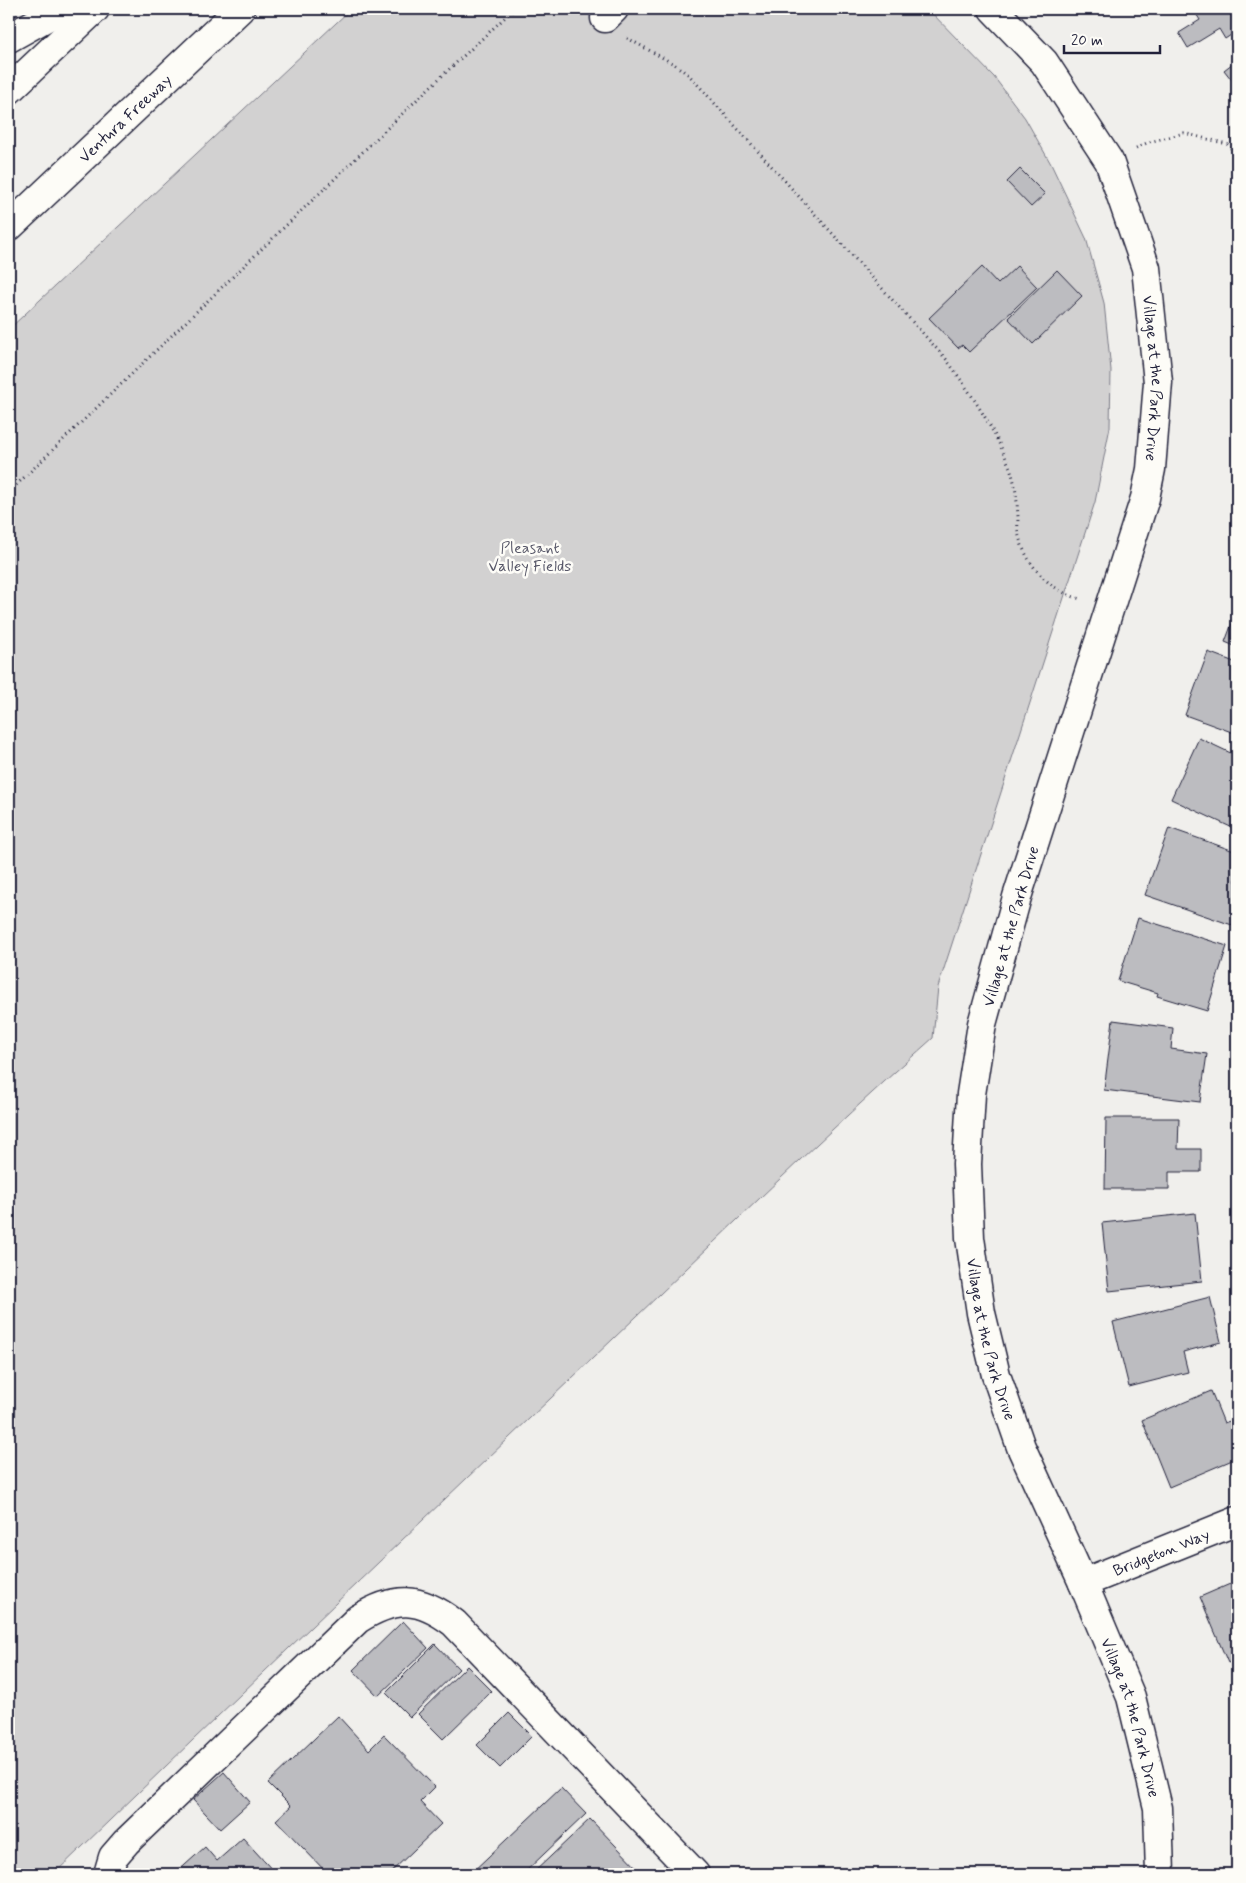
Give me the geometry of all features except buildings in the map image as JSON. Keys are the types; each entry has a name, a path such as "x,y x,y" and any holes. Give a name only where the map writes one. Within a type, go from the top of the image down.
{"main road":[{"path":"9,38 61,9"},
{"path":"9,90 96,9"},
{"name":"Ventura Freeway","path":"9,227 240,9"},
{"name":"Village at the Park Drive","path":"993,9 1044,62 1109,161 1146,268 1158,382 1151,469 1145,498 1017,897 982,1024 971,1094 967,1164 972,1247 981,1313 996,1375 1021,1447 1083,1583 1130,1697 1158,1808 1160,1874"},
{"name":"Bridgeton Way","path":"1083,1583 1237,1521"},
{"path":"108,1874 113,1857 126,1842 358,1619 376,1607 403,1602 420,1604 438,1611 454,1624 695,1874"}],"path":[{"path":"9,492 428,89 514,9"},
{"path":"630,41 674,64 689,75 946,359 974,396 1010,470 1017,495 1018,535 1025,554 1051,585 1075,597 1110,606"},
{"path":"1109,161 1149,142 1184,133 1227,144 1237,155"}],"green space":[{"name":"Pleasant Valley Fields","path":"351,9 928,9 994,77 1025,118 1051,164 1086,238 1104,303 1111,370 1110,427 1095,502 938,987 933,1038 771,1187 54,1874 9,1874 9,329"}]}
